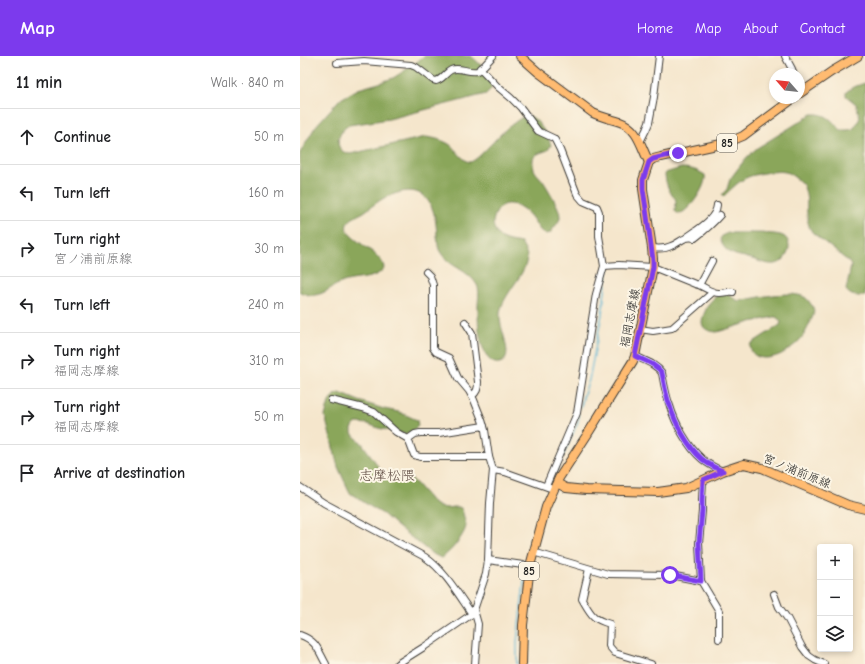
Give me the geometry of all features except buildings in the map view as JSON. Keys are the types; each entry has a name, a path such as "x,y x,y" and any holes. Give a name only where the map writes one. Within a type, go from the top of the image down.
{"main road":[{"path":"520,56 538,72 593,113 598,116 621,122 629,127 636,134 649,162"},
{"name":"85","path":"805,89 858,56"},
{"name":"85","path":"649,162 653,159 661,157 726,143 743,136 785,104"},
{"name":"福岡志摩線","path":"522,664 527,565 533,552 552,486 618,385 635,356 653,267 652,248 643,189 643,180 649,162"},
{"name":"宮ノ浦前原線","path":"552,486 579,489 658,492 686,488 723,471 744,464 762,468 848,505 865,509"}],"street":[{"path":"337,63 377,61 411,65 436,81 442,78 449,71 455,69 477,71 493,56"},
{"path":"640,142 649,123 659,56"},
{"path":"785,56 791,68"},
{"path":"480,68 498,87 522,108 538,131 556,140 577,194 583,201 597,207 599,212 599,236 604,266 596,294 577,413 552,486 505,472 492,470"},
{"path":"652,248 661,249 671,246 688,237 716,213 717,205"},
{"path":"688,237 695,238 712,224 720,215"},
{"path":"699,285 712,261"},
{"path":"604,266 619,265 653,267 714,292 734,292"},
{"path":"398,664 424,648 473,612 486,574 488,560 492,470 484,426 472,396 458,378 449,358 436,352 433,348 433,285 430,276 426,272"},
{"path":"640,329 653,331 672,328 714,292"},
{"path":"465,322 474,338 478,388 477,392 472,396"},
{"path":"635,356 652,364 660,370 675,420 688,442 702,459 723,471"},
{"path":"331,400 369,410 378,415 396,432 408,439 414,455 420,457 489,457"},
{"path":"408,439 415,434 420,433 439,433 484,426"},
{"path":"703,480 699,543 701,581 719,611 719,639"},
{"path":"300,487 324,503 425,557 442,572 473,612 478,624 474,664"},
{"path":"533,552 608,574 647,576 657,574 701,581"},
{"path":"488,560 527,565"},
{"path":"589,569 582,599 591,615 600,621 610,624 609,646 615,653 651,664"},
{"path":"774,594 779,607 787,618 802,647 815,660 824,664"},
{"path":"300,635 315,644 326,664"}],"green space":[{"path":"425,56 471,56 481,65 492,82 491,89 486,94 389,119 349,125 339,136 338,141 341,149 350,154 426,137 444,141 465,160 470,162 481,154 506,129 521,118 530,116 541,126 551,145 548,150 534,157 533,166 535,172 543,181 553,198 560,213 560,218 551,232 546,234 539,229 531,217 522,208 518,206 505,204 497,211 495,215 493,224 497,234 506,240 521,243 527,256 523,270 505,299 500,313 507,353 506,358 500,363 492,362 488,358 482,346 479,326 478,287 469,276 449,262 441,253 438,247 436,223 433,210 427,199 416,192 404,192 384,198 364,212 352,218 347,224 347,229 350,234 377,256 382,262 384,268 380,272 370,277 346,281 319,294 309,295 300,292 300,153 315,127 339,100 358,89 393,78"},
{"path":"865,83 865,296 854,296 846,290 851,266 849,262 812,232 809,227 807,216 806,192 801,183 792,175 785,172 777,172 751,176 738,183 724,196 722,195 727,189 730,179 746,158 757,148 812,114 825,116 841,130 853,129 860,117 856,104 846,96 846,92 853,87"},
{"path":"681,168 699,172 705,175 705,179 701,190 694,201 682,213 677,213 675,211 676,201 668,188 665,173"},
{"path":"728,233 757,233 783,236 787,239 789,247 788,252 783,260 775,264 765,263 735,255 725,249 720,239 723,235"},
{"path":"723,293 739,301 783,294 800,295 806,298 814,310 807,329 792,347 785,352 770,358 764,358 755,355 750,346 752,343 780,325 781,321 776,317 751,322 717,332 706,329 702,325 704,314 708,305 713,299"},
{"path":"340,393 359,401 399,412 417,420 418,426 414,430 405,434 378,428 368,424 357,423 352,429 352,433 361,442 381,471 392,475 405,474 414,481 432,502 439,507 459,507 462,509 466,525 465,529 456,543 441,558 431,553 383,514 350,493 338,467 325,416 329,402 334,395"}],"waterway":[{"path":"581,407 589,380 602,314 608,268"},
{"path":"549,487 578,422 579,415"},
{"path":"544,502 548,490"},
{"path":"527,563 542,507"},
{"path":"517,664 517,642 526,567"}],"district":[{"name":"志摩松隈","path":"387,475"}],"route":[{"path":"670,575 701,581 699,543 703,480 723,471 702,459 688,442 675,420 667,399 662,373 660,370 652,364 635,356 653,267 643,180 649,162 653,159 678,153"}]}
